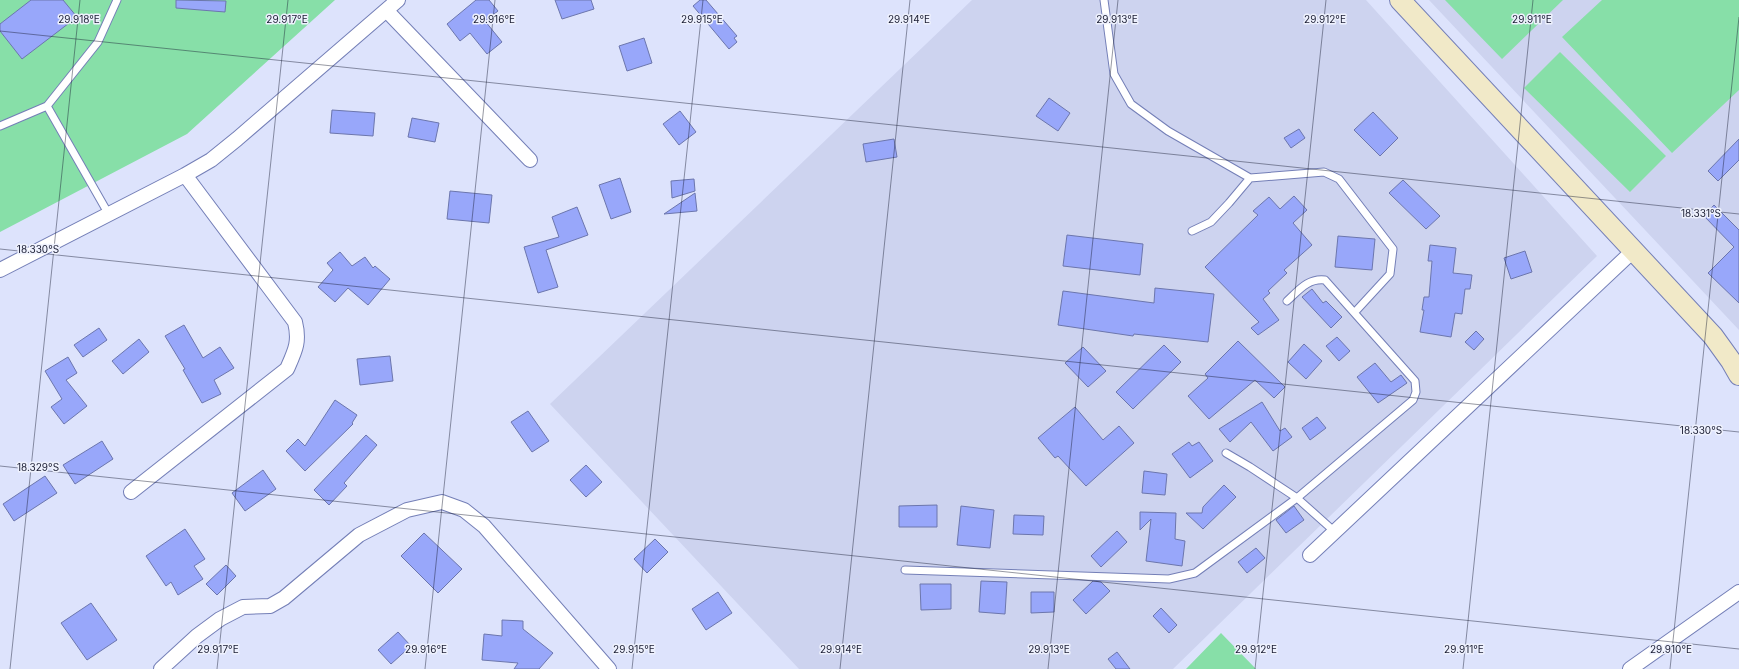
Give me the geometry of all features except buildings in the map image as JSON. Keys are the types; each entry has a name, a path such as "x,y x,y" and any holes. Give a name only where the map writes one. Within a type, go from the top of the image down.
{"main road":[{"path":"1400,0 1713,336 1739,376"}],"street":[{"path":"0,270 108,213 185,175 211,160 398,0"},
{"path":"386,11 530,160"},
{"path":"131,492 286,369 293,357 298,335 295,322 185,175"},
{"path":"1310,555 1633,251"},
{"path":"161,669 197,636 220,619 243,607 270,606 284,598 359,535 407,510 442,502 464,510 484,526 605,668"},
{"path":"1630,669 1739,592"}],"lane":[{"path":"0,126 47,106 98,42 117,0"},
{"path":"1104,0 1114,74 1131,104 1168,131 1250,178 1324,172 1339,179 1393,249 1390,274 1355,312"},
{"path":"47,106 108,213"},
{"path":"1192,231 1210,222 1230,203 1250,178"},
{"path":"905,570 1170,579 1195,573 1297,498 1413,400 1416,392 1415,382 1355,312 1325,280 1316,279 1307,282 1287,301"},
{"path":"1226,453 1250,466 1297,498 1335,532"}],"shaded area":[{"path":"972,0 1366,0 1597,256 1173,669 799,669 550,404"},
{"path":"1429,0 1739,0 1739,330"}],"green space":[{"path":"0,0 335,0 187,134 0,232"},
{"path":"1445,0 1563,0 1502,59"},
{"path":"1602,0 1739,0 1739,90 1672,153 1562,37"},
{"path":"1560,52 1666,156 1630,192 1524,88"},
{"path":"1221,633 1256,669 1186,669"}]}
